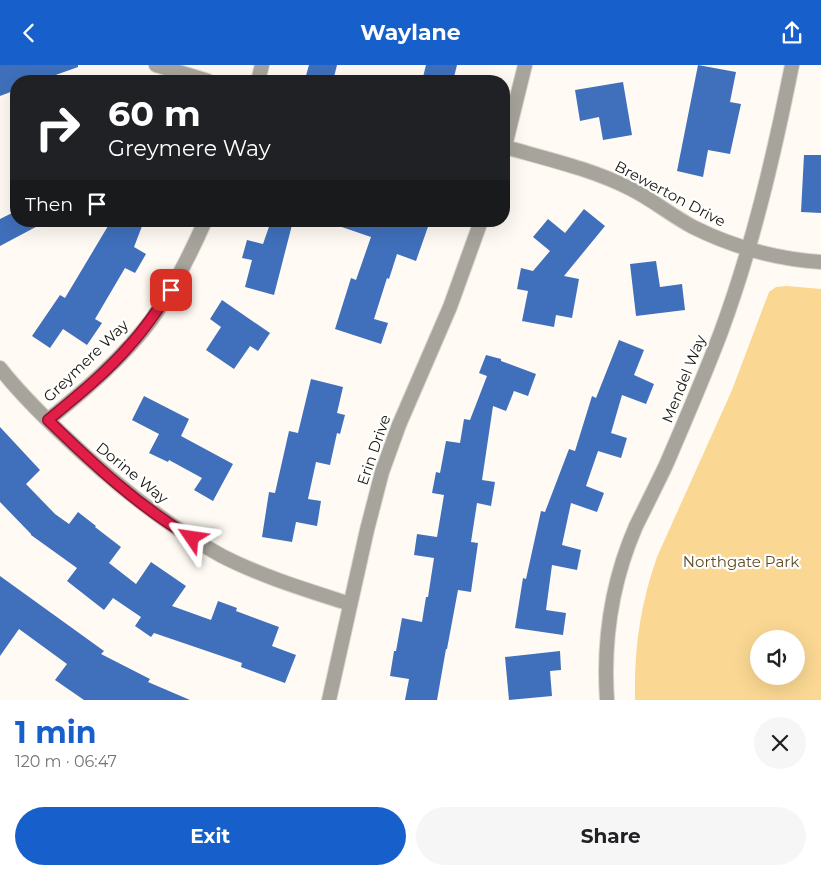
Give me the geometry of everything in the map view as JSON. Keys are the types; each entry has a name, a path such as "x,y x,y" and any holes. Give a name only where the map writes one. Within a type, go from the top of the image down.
{"street":[{"path":"156,65 188,75"},
{"path":"510,124 525,65"},
{"name":"Mendel Way","path":"607,700 605,674 606,637 622,563 636,528 691,409 721,331 748,249 776,142 792,65"},
{"name":"Brewerton Drive","path":"510,150 599,175 632,189 692,226 723,240 748,249 799,261 821,263"},
{"name":"Greymere Way","path":"48,420 77,397 130,346 152,319 171,290 202,227"},
{"name":"Erin Drive","path":"329,700 368,524 382,473 399,425 450,307 479,227"},
{"name":"Dorine Way","path":"0,368 48,420 92,463 177,529 223,556 272,578 350,604"}],"green space":[{"name":"Northgate Park","path":"787,286 821,289 821,700 635,700 639,628 651,575 657,557 732,390 769,292 776,287"}],"building":[{"path":"0,65 78,65 78,67 56,75 10,75 10,92 0,96"},
{"path":"309,65 337,65 334,75 306,75"},
{"path":"426,65 457,65 454,75 424,75"},
{"path":"698,65 736,72 730,102 741,104 730,154 708,150 703,177 677,171"},
{"path":"623,82 632,135 603,140 599,117 580,121 575,90"},
{"path":"804,155 821,155 821,213 801,212"},
{"path":"584,209 605,226 564,276 579,279 572,318 556,315 554,327 522,321 528,291 517,289 521,268 533,271 550,251 533,237 548,219 565,233"},
{"path":"10,214 10,227 36,227 0,246 0,219"},
{"path":"107,227 142,227 134,247 146,254 135,273 125,268 95,319 102,323 87,345 63,329 50,348 32,336 60,295 65,298"},
{"path":"269,227 291,227 274,295 245,287 252,260 242,258 247,240 263,244"},
{"path":"342,227 428,227 416,261 397,254 389,279 387,278 374,319 388,323 381,344 335,329 351,278 356,280 371,237"},
{"path":"656,261 660,287 682,284 685,310 636,316 630,264"},
{"path":"222,300 270,333 258,351 250,346 234,369 206,350 221,327 210,319"},
{"path":"619,340 644,350 634,375 654,384 646,404 622,395 611,433 627,438 621,458 598,451 586,486 604,493 597,512 571,503 562,545 581,550 577,570 552,565 546,610 566,613 563,635 515,628 523,578 526,579 541,511 545,512 569,449 575,451 592,396 596,398"},
{"path":"486,355 501,359 501,361 536,374 528,396 514,391 506,411 493,406 482,480 495,482 491,506 477,503 471,542 478,543 471,592 458,590 437,700 405,700 409,679 390,676 394,651 396,651 402,618 422,622 434,558 414,555 417,534 437,537 444,495 432,493 436,472 440,473 446,441 460,443 464,419 470,420 487,376 479,373"},
{"path":"311,379 343,387 337,413 345,415 340,434 337,433 330,465 316,462 308,499 321,501 317,526 296,522 292,542 262,537 269,492 275,493 289,431 298,433"},
{"path":"144,396 189,419 181,436 233,464 213,501 194,490 202,478 169,460 168,462 149,453 159,434 132,420"},
{"path":"0,427 40,470 26,484 55,514 69,524 78,512 121,547 109,563 136,584 151,562 186,586 172,606 211,620 218,601 237,608 236,611 279,627 272,646 296,655 285,683 241,667 242,663 154,633 151,637 135,626 141,617 113,598 104,610 67,581 77,568 31,535 0,502"},
{"path":"0,576 104,651 101,654 150,679 148,682 190,700 84,700 55,680 67,664 19,629 0,656"},
{"path":"560,651 561,670 550,671 552,696 509,700 505,657"}],"route":[{"path":"171,290 152,319 130,346 77,397 48,420 92,463 139,501 192,538"}]}
